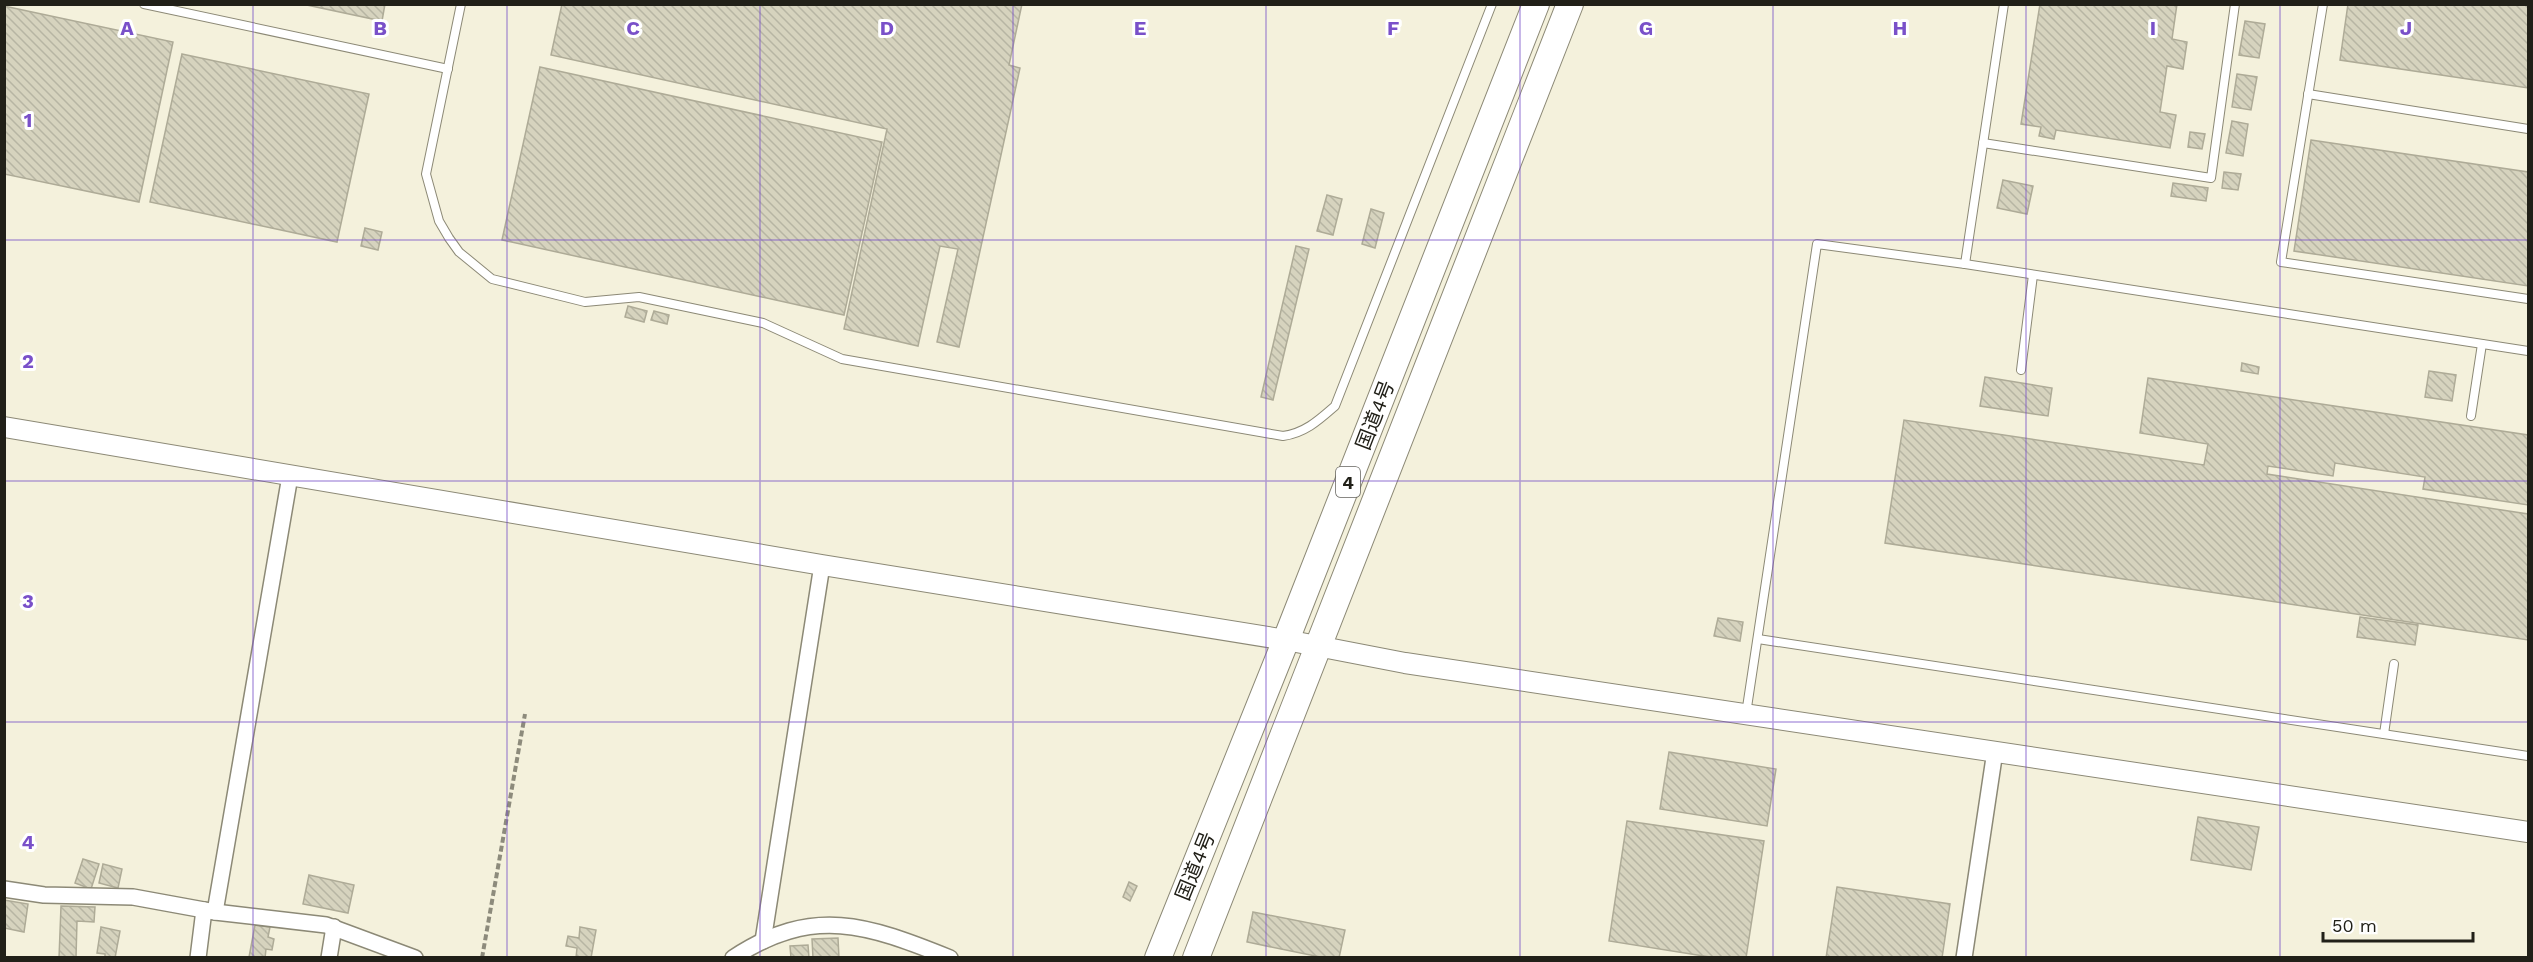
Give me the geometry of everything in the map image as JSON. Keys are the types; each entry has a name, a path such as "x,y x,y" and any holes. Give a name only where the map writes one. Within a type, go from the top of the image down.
{"highway":[{"name":"国道4号","path":"1158,957 1536,4"},
{"name":"国道4号","path":"1202,956 1318,646 1570,4"}],"street":[{"path":"4,427 822,565 1286,639 1405,663 2529,832"},
{"path":"198,957 209,911 290,476"},
{"path":"764,941 822,565"},
{"path":"1964,957 1995,752"},
{"path":"4,889 44,895 133,897 209,911 334,927 415,957"},
{"path":"733,957 764,941 810,925 851,925 950,957"},
{"path":"328,957 334,927"}],"lane":[{"path":"144,4 448,69"},
{"path":"461,4 426,174 439,221 449,238 459,252 492,279 585,302 639,297 763,323 842,359 1283,436 1297,434 1335,406 1492,4"},
{"path":"1965,264 2004,4"},
{"path":"1983,143 2211,178 2235,4"},
{"path":"2323,4 2281,262 2529,299"},
{"path":"2308,94 2529,129"},
{"path":"1746,715 1817,244 1965,264 2529,351"},
{"path":"2021,370 2033,275"},
{"path":"2471,416 2482,344"},
{"path":"1758,639 2529,756"},
{"path":"2384,734 2394,664"}],"path":[{"path":"482,957 525,714"}],"building":[{"path":"302,4 385,4 382,21"},
{"path":"562,4 1022,4 1009,65 1020,68 959,347 937,342 958,249 940,246 918,346 844,329 887,129 551,55"},
{"path":"2040,4 2177,4 2172,39 2187,42 2183,69 2167,66 2160,112 2176,115 2170,148 2056,130 2054,139 2039,136 2041,127 2021,124"},
{"path":"2348,4 2528,4 2528,88 2340,60"},
{"path":"4,6 173,42 139,202 4,174"},
{"path":"2245,21 2265,24 2259,58 2239,55"},
{"path":"182,54 369,94 337,242 150,202"},
{"path":"540,67 882,142 844,315 502,240"},
{"path":"2237,74 2257,77 2251,110 2232,107"},
{"path":"2232,121 2248,124 2243,156 2226,153"},
{"path":"2190,132 2205,134 2202,149 2188,147"},
{"path":"2311,140 2528,172 2528,286 2294,251"},
{"path":"2224,172 2241,174 2238,190 2222,188"},
{"path":"2003,180 2033,186 2027,214 1997,208"},
{"path":"2173,183 2208,188 2206,201 2171,196"},
{"path":"1327,195 1342,199 1333,235 1317,231"},
{"path":"1371,209 1384,213 1375,248 1362,244"},
{"path":"365,228 382,232 378,250 361,246"},
{"path":"1296,246 1309,249 1273,400 1261,397"},
{"path":"628,306 647,311 644,322 625,317"},
{"path":"654,311 669,315 667,324 651,320"},
{"path":"2242,363 2259,367 2258,374 2241,371"},
{"path":"2429,371 2456,375 2452,401 2425,397"},
{"path":"1985,377 2052,388 2048,416 1980,406"},
{"path":"2148,378 2528,435 2528,505 2423,489 2425,477 2335,463 2333,476 2268,466 2267,474 2528,514 2528,640 1885,543 1904,420 2204,465 2208,444 2140,433"},
{"path":"2360,617 2418,625 2415,645 2357,637"},
{"path":"1718,618 1743,622 1740,641 1714,636"},
{"path":"1669,752 1776,769 1767,826 1660,809"},
{"path":"2198,817 2259,827 2251,870 2191,860"},
{"path":"1627,821 1764,841 1746,958 1716,958 1609,941"},
{"path":"83,859 99,864 91,889 75,883"},
{"path":"103,864 122,869 118,888 99,883"},
{"path":"309,875 354,885 348,913 303,904"},
{"path":"1129,882 1137,886 1130,901 1123,897"},
{"path":"1837,887 1950,904 1942,958 1826,958"},
{"path":"4,900 28,904 24,932 4,928"},
{"path":"61,906 95,907 94,922 77,921 76,958 59,958"},
{"path":"1253,912 1345,930 1339,958 1325,958 1247,942"},
{"path":"255,925 270,927 268,937 274,939 272,950 266,949 265,958 249,957"},
{"path":"101,927 120,931 115,958 105,958 105,954 97,953"},
{"path":"580,927 596,930 591,958 576,958 577,948 566,946 568,936 579,938"},
{"path":"838,938 839,958 813,958 812,939"},
{"path":"808,945 809,958 791,958 790,946"}]}
